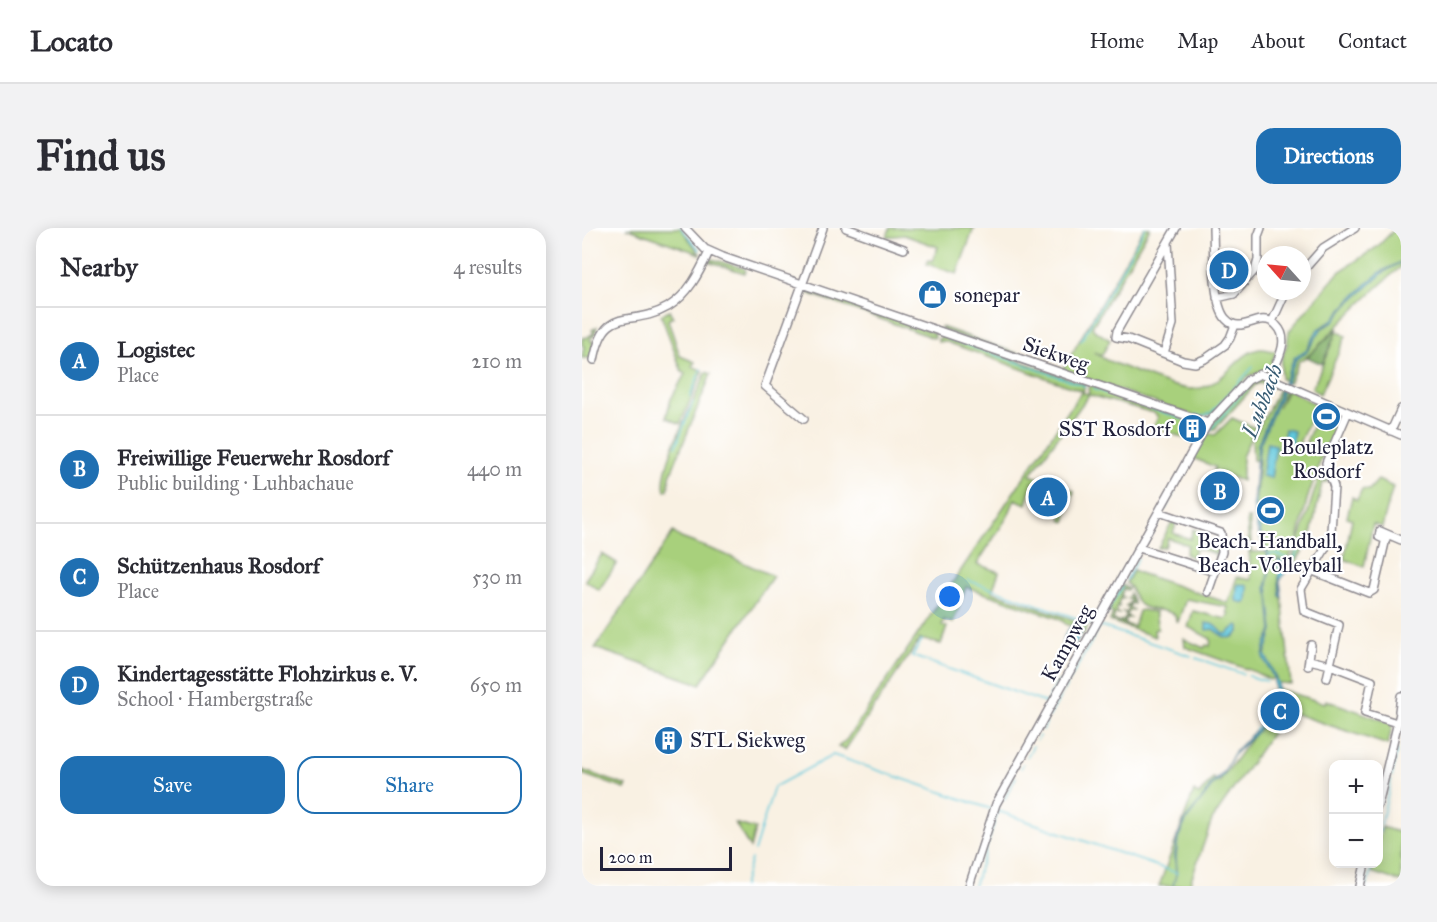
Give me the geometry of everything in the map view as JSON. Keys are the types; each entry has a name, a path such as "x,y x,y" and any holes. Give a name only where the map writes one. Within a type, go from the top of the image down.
{"street":[{"path":"804,419 765,386 823,228"},
{"path":"846,228 904,249"},
{"path":"1176,228 1116,335 1117,338 1128,339 1183,361 1199,362 1228,341 1235,325"},
{"path":"1213,228 1217,298 1224,316 1235,325 1243,326 1262,320 1272,322 1281,330 1283,341 1270,378"},
{"path":"1217,298 1234,294 1255,270 1260,228"},
{"path":"1311,262 1323,248 1355,228"},
{"name":"Siekweg","path":"686,229 709,252 1208,423"},
{"path":"1164,353 1173,324 1168,242"},
{"path":"594,360 604,329 615,321 646,316 672,304 692,284 709,252"},
{"path":"1272,322 1282,300"},
{"path":"1208,423 1251,377 1260,374 1401,435"},
{"path":"1391,431 1401,409"},
{"path":"1327,678 1341,626 1304,611 1302,589 1325,549 1331,531 1334,487 1326,463 1348,412"},
{"name":"Kampweg","path":"969,886 996,804 1208,423"},
{"path":"1159,512 1220,531 1222,552 1208,592"},
{"path":"1313,571 1369,593 1374,590 1386,537 1401,540"},
{"path":"1139,548 1215,573"},
{"path":"1311,645 1308,663 1330,665 1372,681 1365,713 1397,723"},
{"path":"1383,784 1400,711 1401,696"},
{"path":"1360,886 1364,868"}],"green space":[{"path":"626,228 681,228 700,254"},
{"path":"890,228 974,228 957,274 927,264 928,260 933,261 938,247 904,235 887,237"},
{"path":"1144,228 1150,228 1092,327 1110,340 1102,355 1094,352 1106,360 1149,377 1191,389 1203,388 1213,383 1245,355 1253,351 1264,349 1276,352 1268,370 1249,376 1212,414 1198,417 942,330 941,327 1063,369"},
{"path":"1396,228 1401,228 1401,267 1364,299 1307,357 1299,361 1289,383 1281,379 1281,361 1289,331 1339,272 1377,247"},
{"path":"712,259 744,268 746,271 745,273 708,261"},
{"path":"808,291 828,299 832,296 934,333 935,336 934,338 805,292"},
{"path":"669,310 673,317 668,320 680,356 695,362 692,366 703,371 680,424 666,417 671,399 685,374 682,372 661,315"},
{"path":"597,327 594,336 590,340 592,342 594,340 593,358 582,358 583,337 586,338 594,333 592,330"},
{"path":"1338,328 1322,364 1307,357"},
{"path":"1337,331 1346,336 1320,394 1312,389"},
{"path":"949,336 1085,384 1083,393 1089,394 1088,388 1091,385 1200,424 1201,428 1191,424 1190,426 1195,428 1194,432 1200,431 1193,442 1154,426 1158,417 1154,413 1089,395 1030,475 1074,491 1065,522 1061,520 1069,494 1033,482 1026,504 1015,499 1008,516 977,564 999,572 992,592 1088,625 1083,635 1082,629 1074,625 1067,625 1060,619 966,587 953,623 944,620 942,625 947,627 941,644 920,639 845,750 838,747 847,739 1082,391 944,341 938,342 938,339"},
{"path":"706,372 711,374 670,476 668,490 665,491 664,481 672,450"},
{"path":"1259,377 1276,385 1274,388 1263,383 1256,384 1215,429 1207,429 1243,387"},
{"path":"1281,385 1287,388 1278,407 1289,390 1317,405 1299,443 1312,448 1311,451 1322,456 1307,500 1298,540 1286,563 1278,559 1280,596 1282,597 1291,684 1278,683 1275,677 1270,680 1255,672 1185,647 1184,639 1204,648 1206,645 1210,646 1211,639 1188,627 1193,611 1226,619 1229,613 1227,612 1228,607 1186,599 1178,622 1175,615 1167,611 1146,608 1139,604 1126,583 1133,571 1228,603 1237,577 1251,580 1247,518 1250,518 1251,552 1268,552 1261,535 1255,504 1259,461 1253,460 1252,441"},
{"path":"1320,409 1342,418 1328,451 1306,442"},
{"path":"1232,418 1255,428 1242,457 1242,481 1214,471 1215,467 1193,458 1206,433 1215,435"},
{"path":"1321,473 1327,481 1330,481 1322,483 1310,539 1294,565 1291,560"},
{"path":"1378,480 1393,487 1382,527 1373,524 1364,567 1344,559 1352,519 1347,517 1352,497 1357,500 1362,489 1369,490"},
{"path":"1172,522 1176,524 1173,533 1190,539 1193,529 1200,532 1198,541 1214,547 1217,538 1220,537 1214,564 1216,554 1196,548 1192,557 1185,554 1188,545 1168,538 1165,547 1158,548"},
{"path":"673,532 681,538 773,576 700,684 595,648"},
{"path":"602,554 617,563 599,590 585,580"},
{"path":"1122,585 1128,588 1123,589 1121,597 1124,598 1120,599 1118,605 1121,607 1117,606 1116,612 1119,614 1115,614 1113,620 1123,623 1120,621 1124,620 1126,615 1123,612 1127,613 1129,607 1126,606 1131,600 1128,599 1130,593 1134,604 1131,603 1129,608 1133,610 1128,611 1127,616 1130,618 1126,618 1124,624 1134,627 1139,611 1155,612 1158,629 1154,630 1155,637 1110,621 1113,613 1107,611"},
{"path":"1277,689 1325,703 1326,700 1391,723 1388,745 1287,711 1212,820 1189,886 1159,886 1194,791 1199,795 1213,778 1219,783 1272,710"},
{"path":"582,770 627,786 625,789 582,774"},
{"path":"735,823 755,829 750,848"},
{"path":"1383,827 1401,833 1401,882 1371,872 1372,868 1383,868"}],"water":[{"path":"1401,262 1384,272 1347,305 1334,322 1322,328 1306,353 1296,359 1260,444 1256,475 1255,504 1261,535 1269,556 1269,570 1267,553 1257,529 1253,504 1258,444 1294,358 1307,349 1318,329 1332,321 1349,301 1371,280 1381,272"},
{"path":"1285,429 1294,431 1291,447 1282,446"},
{"path":"1267,443 1276,445 1271,478 1262,476"},
{"path":"1278,559 1289,566 1280,581 1282,597 1280,596"},
{"path":"1268,578 1273,631 1265,654 1278,683 1276,702 1256,733 1234,754 1258,728 1274,701 1274,679 1263,657 1272,631 1269,596 1266,588"},
{"path":"1239,584 1248,586 1245,603 1236,601"},
{"path":"1206,623 1215,625 1224,634 1237,625 1239,632 1229,638 1213,629 1206,630"},
{"path":"1074,625 1082,629 1078,640 1071,649 1065,651 1062,644 1067,631"},
{"path":"1231,759 1223,776 1201,801 1211,785 1224,772"},
{"path":"1198,804 1187,819 1178,838 1176,875 1177,837 1186,819"}],"waterway":[{"path":"681,228 700,250"},
{"path":"1081,341 1145,228"},
{"path":"947,338 1085,386"},
{"path":"1196,415 1203,416 1211,413 1253,367"},
{"path":"690,397 701,369"},
{"path":"1210,430 1253,381"},
{"path":"1093,389 1183,419"},
{"path":"676,446 693,402"},
{"path":"1190,421 1197,424"},
{"path":"1194,457 1206,436"},
{"path":"1183,477 1190,464"},
{"path":"1165,509 1174,493"},
{"path":"1146,544 1161,518"},
{"path":"1293,560 1305,540"},
{"path":"1269,554 1288,559"},
{"path":"1126,580 1138,558"},
{"path":"967,580 1093,624"},
{"path":"1106,615 1122,587"},
{"path":"1049,717 1100,626 1191,656"},
{"path":"922,640 912,656 1046,703 1057,683 1061,681"},
{"path":"1196,658 1243,674"},
{"path":"1248,676 1266,681"},
{"name":"Luhbach","path":"1256,730 1270,709"},
{"path":"1043,730 1046,723"},
{"path":"1037,740 1039,736"},
{"path":"1027,757 1033,746"},
{"path":"1392,776 1397,749"},
{"path":"754,851 774,787 833,755 991,809"},
{"path":"1021,768 1023,764"},
{"path":"1004,800 1016,777"},
{"path":"1383,815 1391,780"},
{"path":"974,886 998,811 1177,873"},
{"path":"743,886 751,859"},
{"path":"1367,886 1371,868"}],"place":[{"name":"Kindertagesstätte Flohzirkus e. V.","path":"1229,270"},
{"name":"sonepar","path":"933,295"},
{"name":"Bouleplatz Rosdorf","path":"1327,416"},
{"name":"SST Rosdorf","path":"1192,429"},
{"name":"Freiwillige Feuerwehr Rosdorf","path":"1220,491"},
{"name":"Logistec","path":"1048,497"},
{"name":"Beach-Handball, Beach-Volleyball","path":"1270,510"},
{"name":"Schützenhaus Rosdorf","path":"1280,711"},
{"name":"STL Siekweg","path":"669,740"}]}
